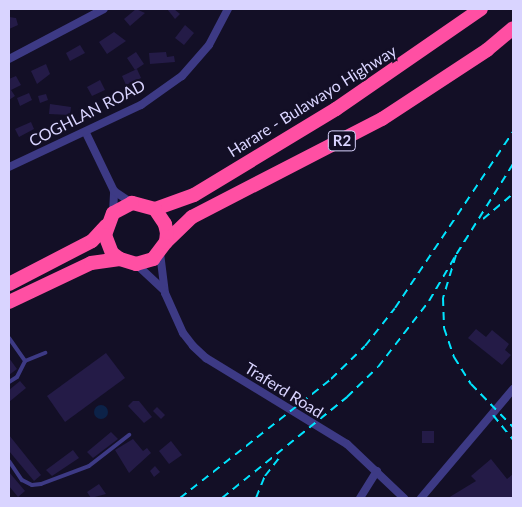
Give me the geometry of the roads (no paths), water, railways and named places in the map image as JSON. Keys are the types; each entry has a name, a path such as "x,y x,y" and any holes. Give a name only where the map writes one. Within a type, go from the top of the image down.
{"highway":[{"name":"Harare - Bulawayo Highway","path":"155,209 194,195 336,109 481,9"},
{"name":"R2","path":"136,264 153,259 192,217 382,119 487,50 513,28"},
{"path":"9,284 92,241 110,220 132,203 155,209 165,224 163,248"},
{"path":"110,220 108,245 120,259"},
{"path":"9,302 90,263 120,259 136,264"}],"street":[{"path":"9,59 104,9"},
{"name":"COGHLAN ROAD","path":"9,167 86,133 141,105 182,76 209,45 228,9"},
{"path":"86,133 114,191 132,203"},
{"path":"110,220 114,191"},
{"name":"Traferd Road","path":"163,248 165,293"},
{"name":"Traferd Road","path":"136,264 154,277 165,293 183,333 206,358 347,444 404,498"},
{"path":"421,498 513,389"},
{"path":"360,498 377,471"}],"lane":[{"path":"9,338 25,361"},
{"path":"9,382 17,377 25,361 45,353"},
{"path":"9,462 22,480 41,484 88,466 129,435"}],"water":[{"path":"101,405 106,407 108,412 106,417 101,419 96,417 94,412 96,407"}],"railway":[{"path":"180,498 331,379 365,346 395,308 513,132"},
{"path":"513,164 456,255 443,298 444,328 454,357 471,384 513,427"},
{"path":"483,219 513,194"},
{"path":"222,498 347,397 378,367 429,301 456,255"},
{"path":"493,415 513,440"},
{"path":"256,498 265,476 280,457"}]}
